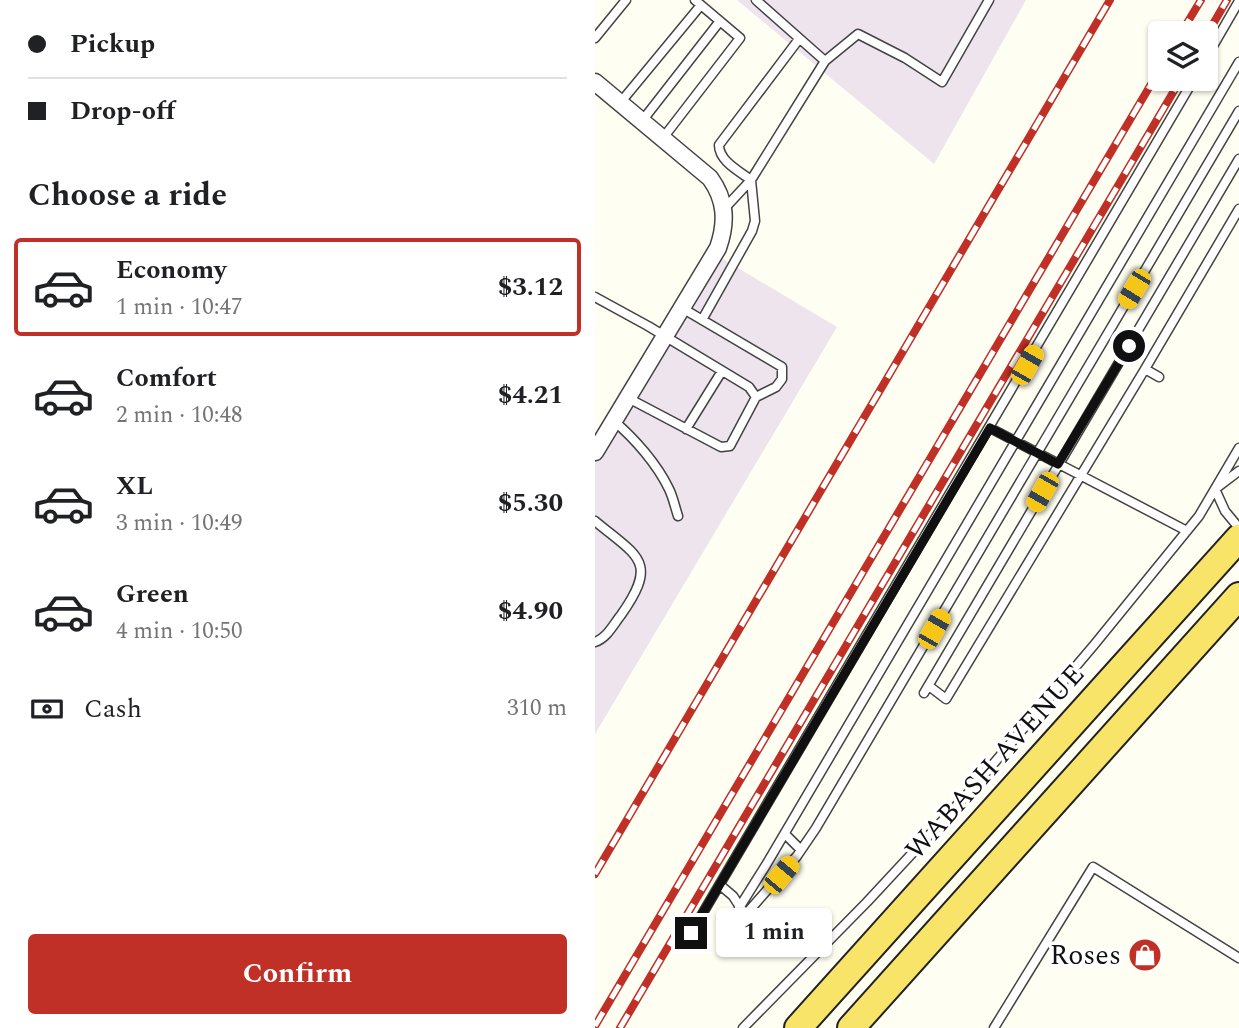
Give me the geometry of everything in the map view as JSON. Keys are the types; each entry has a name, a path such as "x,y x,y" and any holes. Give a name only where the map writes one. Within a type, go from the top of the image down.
{"main road":[{"name":"WABASH AVENUE","path":"798,1028 1239,538"},
{"path":"851,1028 1239,596"}],"street":[{"path":"595,82 710,178 718,189 723,206 723,233 718,248 596,450"}],"lane":[{"path":"595,38 626,0"},
{"path":"756,0 825,61"},
{"path":"723,206 751,180 825,61 858,34 905,58 942,82 989,0"},
{"path":"1218,37 1239,1"},
{"path":"620,103 698,2 740,38 663,138"},
{"path":"642,121 720,21"},
{"path":"702,320 753,231 755,221 751,180 725,160 719,152 719,145 799,39"},
{"path":"743,911 785,834 1239,62"},
{"path":"691,933 1187,91"},
{"path":"743,911 801,850 850,771 1239,111"},
{"path":"1239,159 927,689 946,699 1239,209"},
{"path":"595,297 749,387 756,397"},
{"path":"628,398 721,447 730,446 756,397 776,387 782,379 782,367 682,308"},
{"path":"1145,369 1159,377"},
{"path":"686,429 722,371"},
{"path":"614,421 631,436 669,489 678,516"},
{"path":"990,428 1187,531"},
{"path":"743,1028 867,902 972,789 1199,516 1239,448"},
{"path":"1215,489 1239,471"},
{"path":"1215,489 1225,511 1239,528"},
{"path":"595,521 633,552 640,562 642,579 636,593 606,636 595,642"},
{"path":"785,834 801,850"},
{"path":"994,1028 1093,867 1239,958"},
{"path":"720,885 733,896 743,911 786,934"}],"shaded area":[{"path":"737,0 1026,0 934,164"},
{"path":"711,252 837,327 595,734 595,453"}],"railway":[{"path":"595,874 1110,0"},
{"path":"1188,21 1201,0"},
{"path":"1215,21 1227,0"},
{"path":"595,1026 1148,89"},
{"path":"620,1028 1174,91"}],"place":[{"name":"Roses","path":"1145,955"}],"route":[{"path":"691,933 990,428 1058,464 1129,346"}]}
